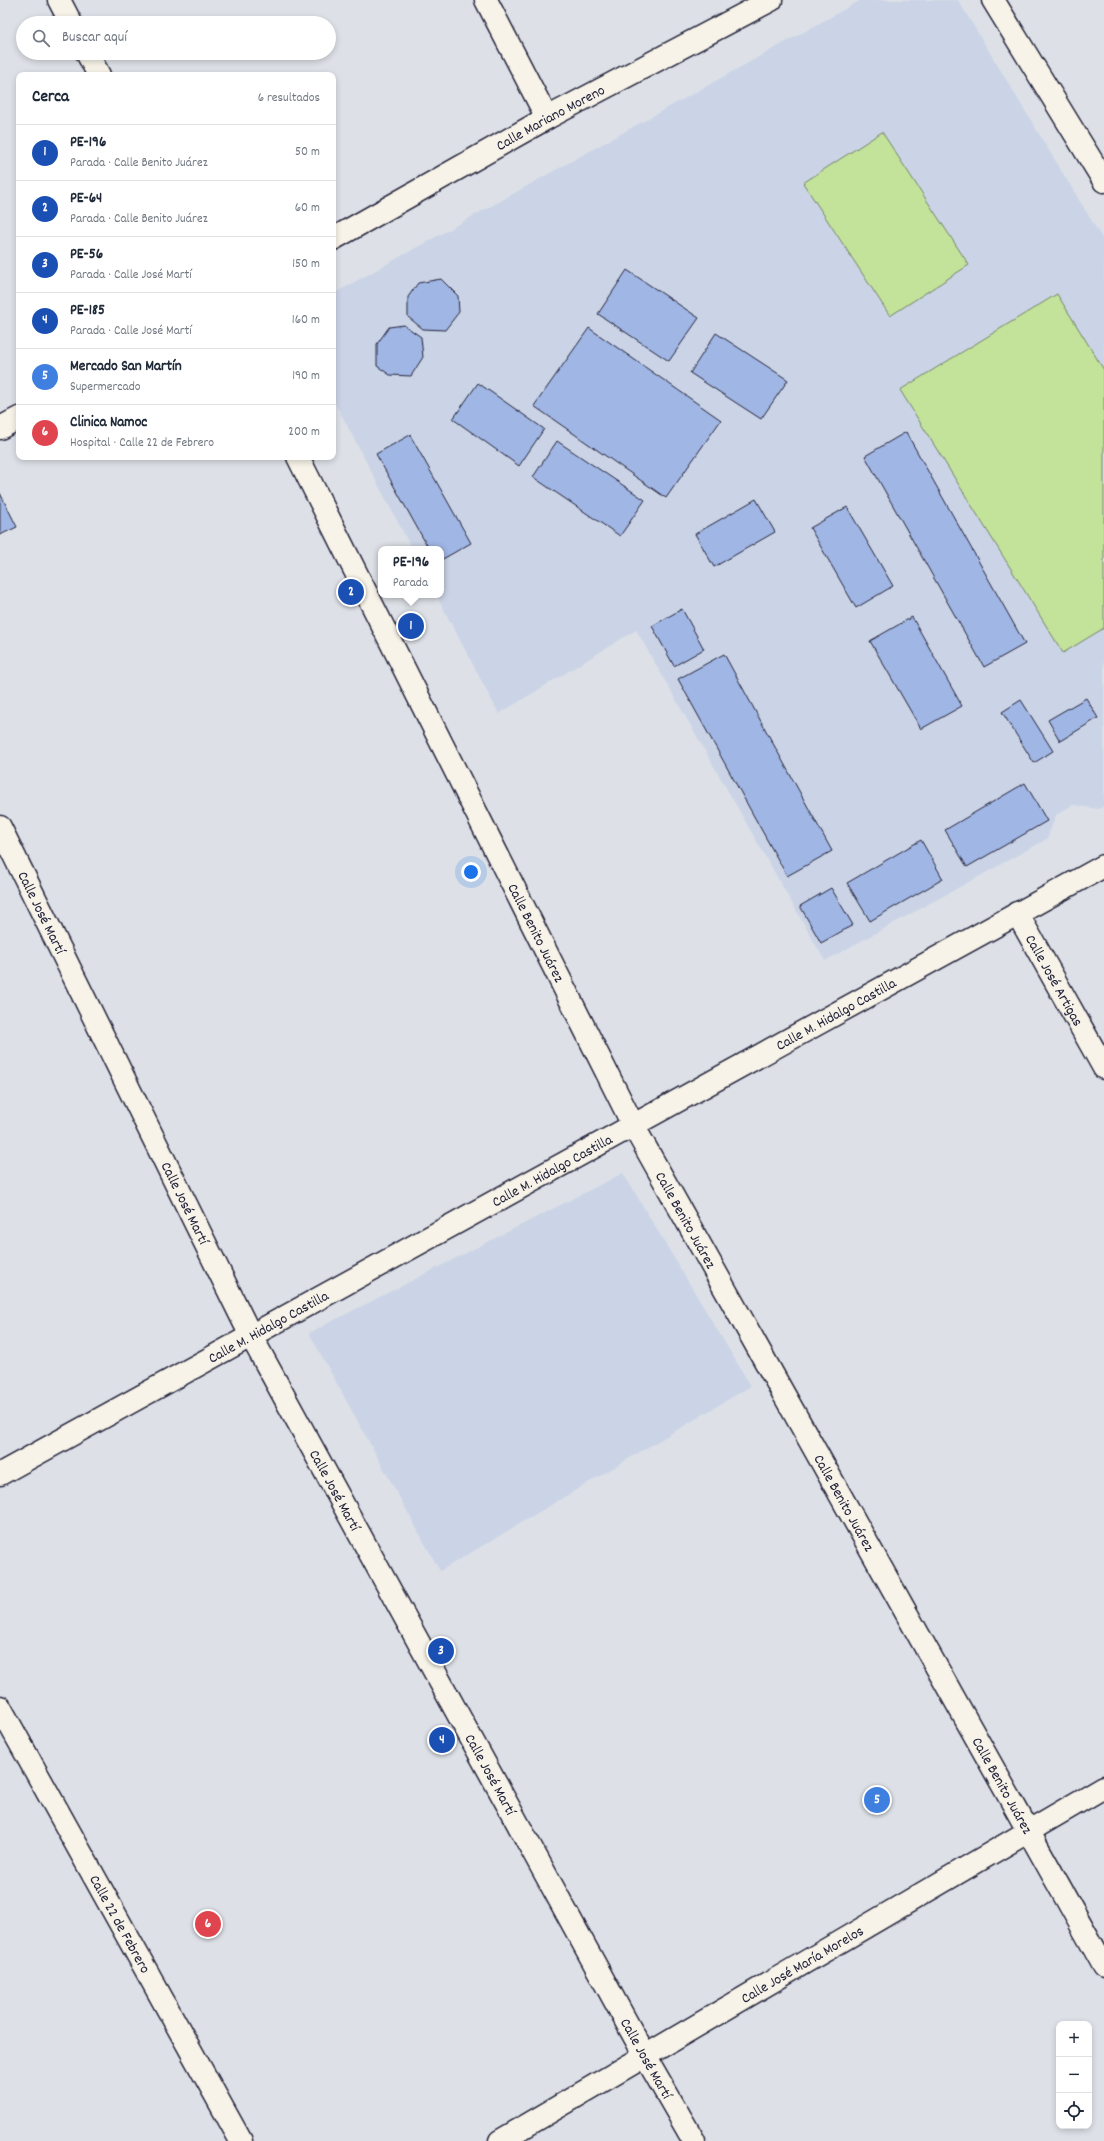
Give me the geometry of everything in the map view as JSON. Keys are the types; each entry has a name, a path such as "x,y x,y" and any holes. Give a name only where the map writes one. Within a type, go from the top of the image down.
{"street":[{"path":"58,0 67,16"},
{"path":"486,0 547,118"},
{"name":"Calle Mariano Moreno","path":"336,237 547,118 771,0"},
{"path":"993,0 1104,181"},
{"path":"91,60 97,72"},
{"path":"0,428 16,420"},
{"name":"Calle Benito Juárez","path":"300,460 633,1125 1104,1966"},
{"name":"Calle José Martí","path":"0,827 251,1336 645,2056 694,2141"},
{"name":"Calle M. Hidalgo Castilla","path":"0,1474 1104,866"},
{"name":"Calle José Artigas","path":"1017,914 1104,1068"},
{"name":"Calle 22 de Febrero","path":"0,1707 241,2141"},
{"name":"Calle José María Morelos","path":"500,2141 1104,1788"}],"shaded area":[{"path":"861,0 958,0 1104,241 1104,806 1098,809 1073,805 1056,815 1047,839 825,961 636,630 499,714 438,598 444,598 444,546 410,546 336,405 336,292"},
{"path":"623,1173 751,1386 440,1571 309,1333"}],"green space":[{"path":"882,132 969,265 890,316 803,183"},
{"path":"1057,294 1104,370 1104,628 1063,653 900,390"}],"building":[{"path":"627,270 699,318 669,361 598,314"},
{"path":"441,279 458,296 459,312 445,330 423,329 408,317 408,297 418,283"},
{"path":"404,325 421,337 423,357 411,376 390,375 377,366 377,344 389,327"},
{"path":"589,328 721,420 666,498 534,406"},
{"path":"716,333 788,380 761,419 690,373"},
{"path":"478,383 544,429 519,466 453,419"},
{"path":"906,432 1025,644 984,667 865,456"},
{"path":"410,435 471,543 444,558 444,546 427,546 376,454"},
{"path":"557,441 645,500 620,536 533,477"},
{"path":"0,493 17,527 0,535"},
{"path":"756,499 775,532 714,567 695,534"},
{"path":"847,507 893,586 856,608 810,528"},
{"path":"682,609 704,649 674,666 652,626"},
{"path":"912,617 962,706 921,729 870,641"},
{"path":"724,654 832,851 787,876 678,679"},
{"path":"1086,698 1098,718 1060,741 1048,720"},
{"path":"1021,700 1053,751 1034,763 1002,712"},
{"path":"1025,783 1047,821 967,867 945,830"},
{"path":"921,840 943,879 870,921 847,883"},
{"path":"831,888 853,925 821,943 800,906"}],"place":[{"name":"PE-64","path":"351,592"},
{"name":"PE-196","path":"411,626"},
{"name":"PE-56","path":"441,1651"},
{"name":"PE-185","path":"442,1740"},
{"name":"Mercado San Martín","path":"877,1800"},
{"name":"Clinica Namoc","path":"208,1924"}]}
